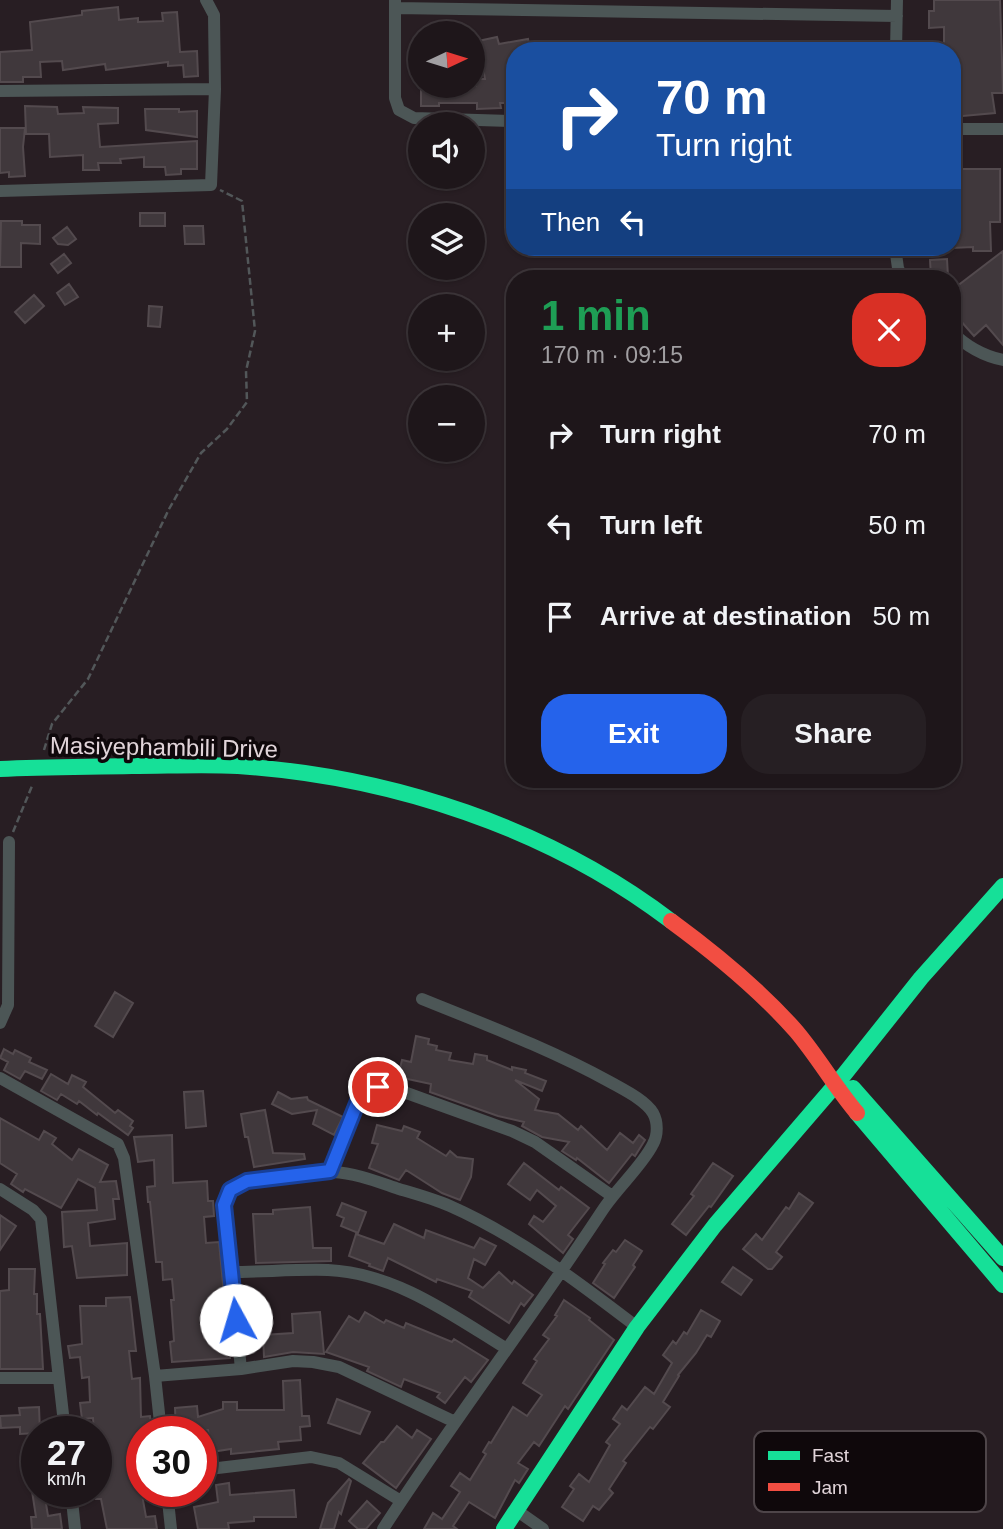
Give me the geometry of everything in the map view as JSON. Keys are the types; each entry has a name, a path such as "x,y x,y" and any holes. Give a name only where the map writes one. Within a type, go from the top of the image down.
{"main road":[{"name":"Masiyephambili Drive","path":"0,769 248,767 324,776 385,789 482,817 532,839 614,881 673,919 761,996 1003,1258"},
{"path":"504,1529 637,1327 715,1225 838,1081 921,978 1003,886"},
{"name":"Masiyephambili Drive","path":"838,1081 1003,1285"}],"street":[{"path":"0,191 211,185 215,89 214,15 206,0"},
{"path":"896,42 897,0"},
{"path":"506,121 414,118 399,110 395,98 395,4 897,16"},
{"path":"0,91 215,89"},
{"path":"961,129 1003,129"},
{"path":"961,339 982,354 1003,360"},
{"path":"0,1023 8,1005 9,842"},
{"path":"383,1529 612,1196 653,1145 657,1128 655,1118 648,1107 624,1090 546,1048 422,999"},
{"path":"0,1078 118,1144 124,1158 159,1416"},
{"path":"330,1171 362,1094 390,1087 536,1142 612,1196"},
{"path":"241,1369 224,1205 230,1190 247,1181 330,1171 363,1177 466,1213 563,1270 637,1327"},
{"path":"0,1189 38,1214 41,1219 63,1416"},
{"path":"231,1272 328,1270 372,1277 406,1290 506,1349"},
{"path":"155,1376 241,1369 293,1361 313,1362 339,1367 455,1422"},
{"path":"0,1378 59,1378"},
{"path":"217,1468 311,1457 339,1463 401,1501"},
{"path":"73,1507 75,1529"},
{"path":"169,1507 171,1529"},
{"path":"516,1510 543,1529"}],"path":[{"path":"9,842 52,724 88,678 169,509 201,453 227,429 247,402 246,371 255,331 242,201 211,185"}],"building":[{"path":"934,0 1000,0 1003,93 992,93 995,113 961,116 961,42 944,42 944,27 929,28 929,11 934,11"},
{"path":"118,7 119,20 138,18 138,22 163,21 162,13 177,12 180,52 197,51 198,76 184,77 183,65 168,66 168,62 106,70 105,64 63,70 62,61 40,62 41,77 23,77 23,82 0,82 0,52 32,50 30,22 82,15 82,11"},
{"path":"497,37 499,44 506,43 506,103 500,103 501,108 477,109 477,103 421,106 421,98 485,98 485,40"},
{"path":"25,106 57,107 58,114 84,113 83,107 118,108 118,123 98,124 100,147 197,141 197,169 181,169 181,174 166,175 165,167 144,167 144,157 120,159 121,163 98,163 99,170 83,170 83,155 50,157 49,134 26,134"},
{"path":"145,109 197,111 197,137 146,130"},
{"path":"0,128 25,128 25,176 9,177 9,172 0,173"},
{"path":"961,169 1000,169 1000,222 990,222 991,251 973,251 973,247 961,248"},
{"path":"140,213 165,213 165,226 140,226"},
{"path":"1,221 22,221 22,225 40,225 40,244 21,243 21,267 0,267"},
{"path":"184,226 203,226 204,244 185,244"},
{"path":"67,227 76,239 68,245 58,244 53,238"},
{"path":"1003,251 1003,345 986,325 974,336 961,321 961,283"},
{"path":"64,254 71,263 58,273 51,264"},
{"path":"947,259 948,270 931,270 930,260"},
{"path":"69,284 78,297 65,305 57,293"},
{"path":"34,295 44,306 25,323 15,312"},
{"path":"149,306 162,307 160,327 148,326"},
{"path":"115,992 133,1003 113,1037 95,1026"},
{"path":"416,1036 429,1039 428,1044 437,1046 436,1050 451,1053 449,1060 473,1064 475,1054 487,1056 487,1060 512,1070 512,1067 526,1070 525,1073 546,1081 542,1091 515,1080 539,1099 535,1110 558,1114 578,1130 581,1126 607,1150 620,1133 633,1143 639,1135 645,1140 635,1156 632,1154 609,1183 577,1158 576,1160 562,1151 569,1142 542,1137 522,1126 524,1122 498,1116 430,1092 431,1084 398,1077 402,1060 411,1062"},
{"path":"4,1049 13,1054 15,1050 31,1058 29,1062 47,1070 42,1079 25,1071 20,1079 4,1070 8,1062 0,1058"},
{"path":"51,1074 68,1084 72,1075 86,1082 83,1087 115,1113 118,1110 133,1121 130,1126 133,1128 128,1135 79,1101 77,1104 61,1094 57,1100 41,1091"},
{"path":"203,1091 206,1126 186,1128 184,1092"},
{"path":"278,1092 291,1099 307,1097 308,1100 343,1117 334,1135 313,1124 317,1110 292,1114 272,1104"},
{"path":"265,1110 273,1153 304,1154 305,1159 254,1167 241,1114"},
{"path":"0,1118 39,1140 44,1131 56,1138 52,1144 72,1160 79,1149 108,1165 100,1182 116,1181 119,1199 113,1199 115,1219 88,1223 90,1246 127,1243 127,1275 77,1278 72,1246 64,1247 62,1212 97,1210 95,1188 78,1179 61,1208 11,1184 17,1174 0,1163"},
{"path":"377,1125 402,1131 404,1126 420,1132 417,1138 446,1156 450,1151 457,1157 473,1159 471,1177 460,1200 442,1193 406,1170 399,1180 369,1168 378,1144 372,1143"},
{"path":"172,1135 173,1183 207,1181 208,1201 213,1201 214,1216 204,1217 206,1243 219,1242 230,1358 172,1362 172,1279 163,1280 162,1262 156,1262 148,1202 147,1187 155,1186 154,1160 138,1162 134,1137"},
{"path":"524,1163 559,1190 561,1187 589,1208 568,1235 573,1239 563,1253 529,1224 534,1216 543,1222 556,1206 537,1190 530,1200 508,1184"},
{"path":"713,1163 733,1176 711,1207 709,1206 686,1235 672,1224 694,1196 691,1194"},
{"path":"799,1193 813,1203 776,1252 782,1257 772,1269 768,1269 743,1249 756,1234 762,1240"},
{"path":"342,1203 366,1212 358,1233 341,1226 344,1218 337,1215"},
{"path":"310,1207 313,1248 331,1248 331,1261 256,1263 253,1214 273,1214 273,1210"},
{"path":"0,1215 16,1226 0,1250"},
{"path":"394,1224 424,1238 426,1230 474,1248 480,1238 496,1246 485,1265 474,1259 468,1278 483,1288 499,1272 512,1284 514,1281 533,1295 524,1306 521,1303 509,1323 469,1297 472,1291 437,1279 436,1282 388,1258 383,1271 349,1256 356,1234 384,1244"},
{"path":"625,1240 642,1251 633,1265 635,1267 614,1298 593,1283 605,1264 603,1263"},
{"path":"733,1267 752,1280 741,1295 722,1282"},
{"path":"9,1269 35,1269 34,1294 37,1294 37,1314 40,1314 43,1369 0,1369 0,1291 9,1290"},
{"path":"130,1297 136,1351 129,1351 132,1379 140,1378 141,1416 126,1416 126,1507 144,1507 146,1517 155,1516 157,1529 107,1529 103,1507 112,1507 112,1416 82,1416 80,1403 90,1402 89,1377 82,1378 80,1357 70,1358 68,1346 82,1344 80,1306 106,1306 106,1298"},
{"path":"564,1300 590,1318 589,1320 614,1340 568,1409 565,1406 539,1446 534,1442 518,1463 528,1469 519,1483 515,1480 495,1518 469,1502 453,1526 457,1529 424,1529 433,1513 442,1519 460,1492 451,1486 460,1473 470,1480 486,1454 483,1452 513,1407 527,1416 542,1395 523,1383 537,1361 534,1359 549,1339 543,1335 557,1316 555,1315"},
{"path":"701,1310 720,1321 711,1337 707,1335 678,1375 663,1402 670,1407 623,1461 626,1463 609,1489 613,1493 599,1510 593,1506 583,1521 562,1507 574,1489 570,1486 579,1474 589,1482 610,1445 606,1442 620,1424 613,1419 622,1406 627,1410 645,1387 654,1394 672,1363 663,1355 673,1341 676,1344 684,1332 687,1334"},
{"path":"320,1312 324,1354 293,1352 264,1357 263,1335 293,1333 292,1314"},
{"path":"365,1312 384,1323 386,1320 404,1328 406,1323 452,1342 454,1339 488,1360 471,1382 465,1377 445,1403 437,1397 440,1393 404,1379 401,1387 367,1371 369,1367 326,1352 349,1316 359,1322"},
{"path":"300,1380 302,1416 309,1416 310,1426 300,1427 301,1440 278,1442 279,1449 231,1454 231,1449 217,1451 217,1416 201,1416 223,1409 223,1402 237,1402 237,1410 284,1410 283,1381"},
{"path":"337,1399 370,1412 360,1434 328,1423"},
{"path":"197,1406 198,1416 175,1416 175,1408"},
{"path":"39,1407 39,1416 21,1416 21,1434 20,1427 1,1428 0,1416 20,1415 19,1408"},
{"path":"397,1426 412,1438 417,1430 431,1439 396,1488 363,1463"},
{"path":"349,1479 351,1481 334,1529 320,1529 328,1503"},
{"path":"229,1483 230,1495 294,1490 296,1517 254,1517 254,1521 228,1523 229,1529 198,1529 194,1507 217,1507 217,1485"},
{"path":"367,1501 380,1513 366,1529 358,1529 349,1521"},
{"path":"34,1507 47,1507 48,1516 60,1514 62,1529 32,1529 31,1517 36,1517"}],"traffic: fast":[{"path":"0,769 225,765 353,781 466,812 521,834 624,888 671,921"},
{"path":"504,1529 637,1327 715,1225 843,1076 921,978 1003,886"},
{"path":"853,1088 1003,1258"},
{"path":"857,1113 1003,1285"}],"traffic: jam":[{"path":"671,921 736,973 782,1016 804,1041 857,1113"}],"route":[{"path":"236,1320 224,1205 226,1196 230,1190 247,1181 330,1171 358,1101 362,1094 378,1087"}]}
